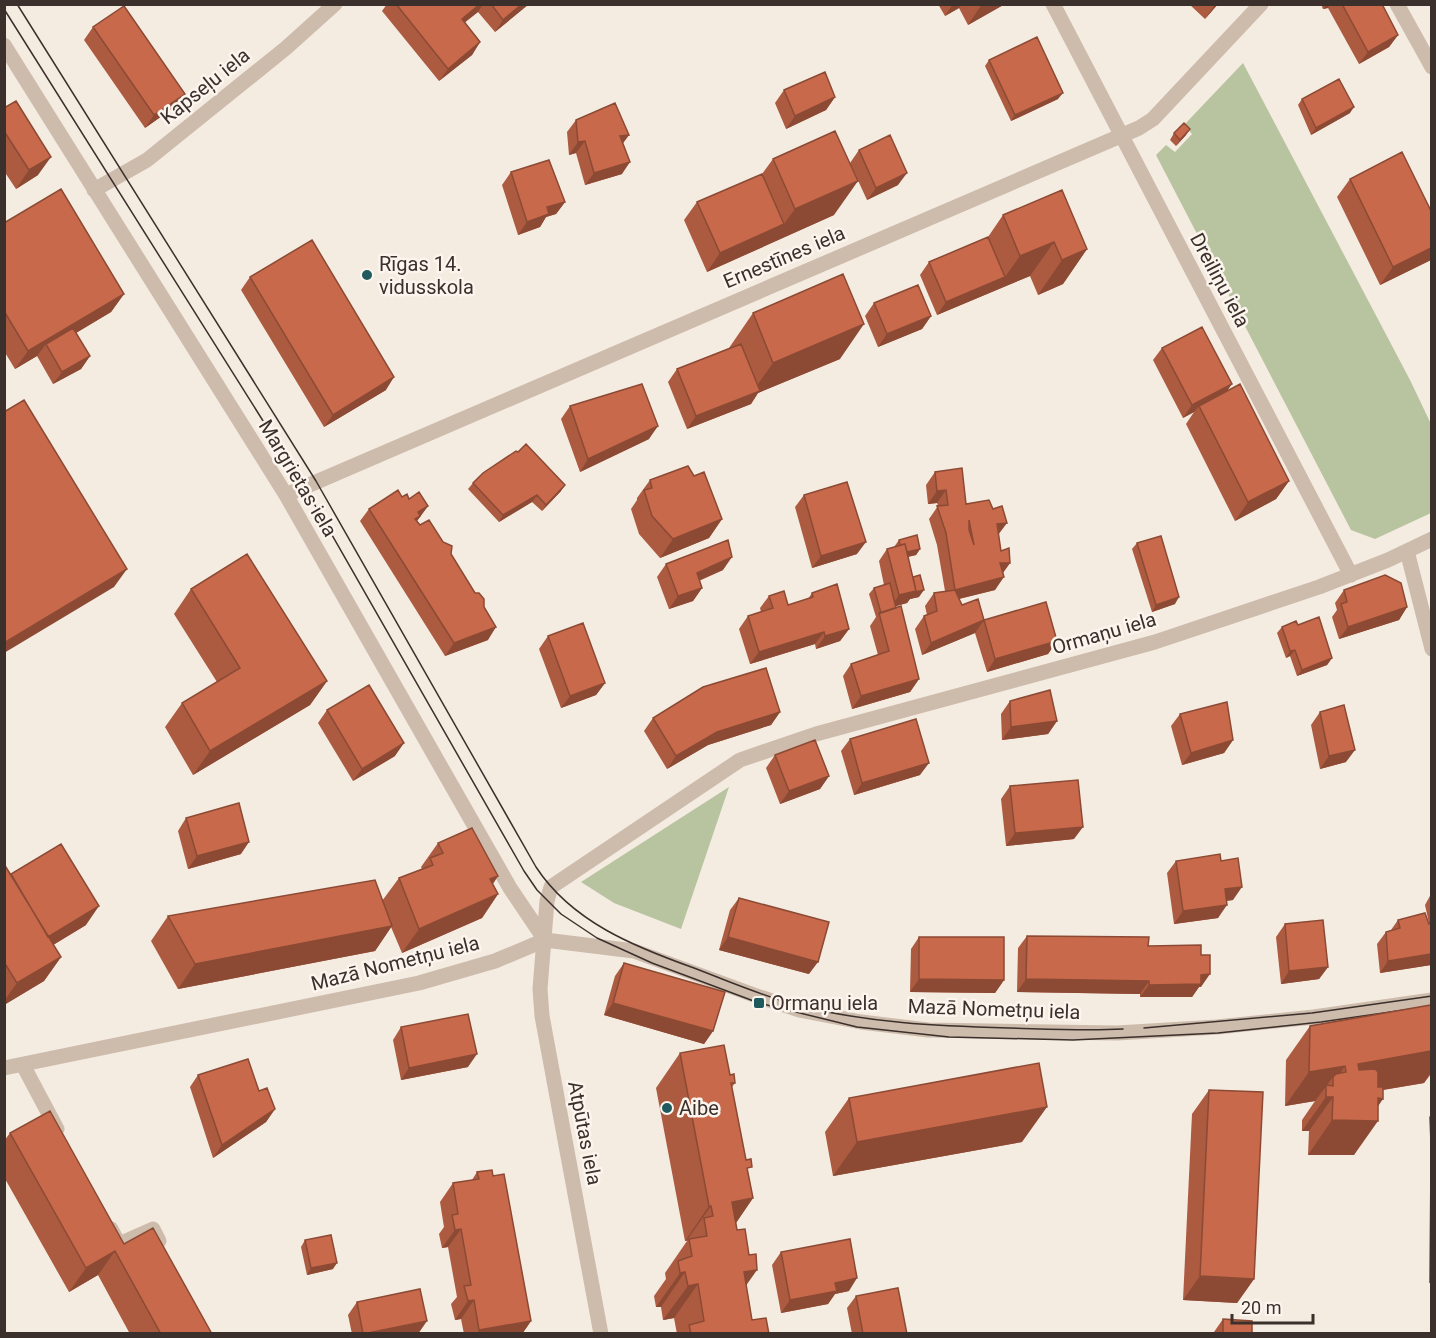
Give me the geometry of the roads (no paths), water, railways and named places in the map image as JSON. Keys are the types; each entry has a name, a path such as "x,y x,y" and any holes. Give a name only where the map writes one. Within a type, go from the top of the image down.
{"street":[{"name":"Kapseļu iela","path":"94,190 147,160 286,48 335,4"},
{"name":"Dreiliņu iela","path":"1053,4 1351,575"},
{"name":"Ernestīnes iela","path":"286,495 1121,136 1154,119 1261,4"},
{"path":"1397,4 1431,67"},
{"name":"Margrietas iela","path":"4,45 286,495 510,888 545,940"},
{"name":"Ormaņu iela","path":"545,940 547,901 551,887 740,760 816,734 1155,642 1351,575 1431,539"},
{"path":"1407,551 1431,649"},
{"name":"Mazā Nometņu iela","path":"4,1068 419,983 495,961 545,940 634,951 743,992 799,1010 861,1022 928,1030 1118,1033 1314,1017 1431,1000"},
{"name":"Atpūtas iela","path":"545,940 540,989 542,1016 601,1334"},
{"path":"23,1065 66,1144"},
{"path":"106,1219 118,1244 153,1230 166,1256"}],"tram line":[{"path":"17,4 316,481 536,867 568,903 586,918 606,930 649,951 771,997 823,1011 876,1020 929,1025 1066,1030 1123,1029"},
{"path":"4,9 304,486 524,871 537,890 561,914 597,938 652,963 759,1003 857,1027 949,1037 1073,1040 1218,1033 1321,1022 1432,1006"},
{"path":"1144,1028 1312,1013 1432,996"}],"place":[{"name":"Rīgas 14. vidusskola","path":"367,275"},
{"name":"Ormaņu iela","path":"759,1003"},
{"name":"Aibe","path":"667,1108"}]}
